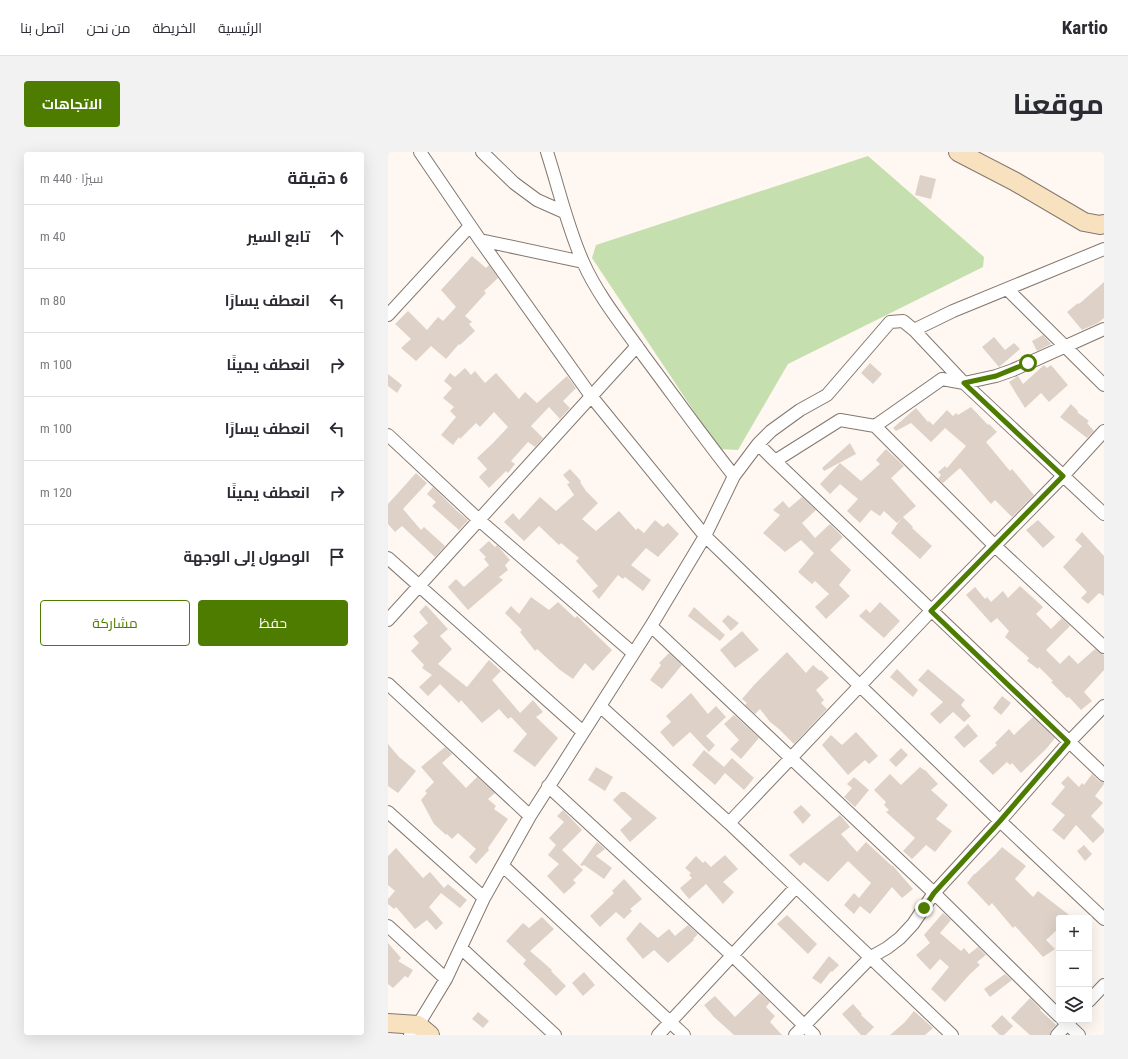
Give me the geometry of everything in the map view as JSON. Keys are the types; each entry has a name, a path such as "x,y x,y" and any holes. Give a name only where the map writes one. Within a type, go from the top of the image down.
{"street":[{"path":"420,152 470,226 591,396 705,536 1000,821 1104,918"},
{"path":"482,152 514,183 538,200 564,212"},
{"path":"547,152 564,212 583,262 598,289 708,444 734,476"},
{"path":"962,152 1084,222 1103,226"},
{"path":"388,315 470,226"},
{"path":"480,240 583,262"},
{"path":"914,330 953,311 1104,249"},
{"path":"1007,289 1104,385"},
{"path":"388,1023 420,1032 484,898 530,816 705,536 734,476 758,444 771,431 827,394 890,322 903,321 914,330 964,383 1104,514"},
{"path":"875,426 942,379 964,383 996,376 1013,370 1104,329"},
{"path":"388,620 637,346"},
{"path":"775,461 840,420 875,426 995,546 1104,647"},
{"path":"730,823 931,611 1063,476 1104,431"},
{"path":"388,435 479,520 633,653"},
{"path":"758,444 1104,775"},
{"path":"388,558 583,732"},
{"path":"650,626 934,893 1056,1011"},
{"path":"388,684 530,816"},
{"path":"600,706 730,823 952,1035"},
{"path":"795,1035 871,957 887,948 900,938 913,924 934,893 1000,821 1068,742 1104,706"},
{"path":"548,786 733,956 814,1035"},
{"path":"388,812 484,898"},
{"path":"503,866 684,1035"},
{"path":"658,1035 671,1023 796,887"},
{"path":"388,926 446,979"},
{"path":"461,948 555,1035"},
{"path":"1092,998 1104,985"},
{"path":"1057,1035 1063,1023"},
{"path":"1068,1023 1079,1035"}],"green space":[{"path":"868,156 984,257 983,267 788,364 738,450 719,449 592,258 596,245"}],"building":[{"path":"920,175 936,179 931,199 915,195"},
{"path":"472,256 486,268 489,265 498,278 484,291 486,293 465,316 472,322 469,324 475,331 460,345 459,344 446,359 431,346 416,361 401,348 411,339 395,324 408,311 427,330 438,317 443,321 456,307 441,290"},
{"path":"1104,282 1104,318 1098,323 1082,330 1067,312 1078,303 1079,304"},
{"path":"1043,335 1051,344 1037,351 1032,341"},
{"path":"994,337 1005,350 1014,343 1020,349 999,367 982,347"},
{"path":"870,363 882,374 873,384 861,373"},
{"path":"1044,365 1047,368 1051,365 1068,385 1049,402 1041,393 1025,408 1009,382 1018,376 1023,384"},
{"path":"465,368 471,375 475,371 485,383 496,373 519,399 525,392 537,403 567,376 576,388 563,401 570,408 560,419 549,407 531,426 543,438 535,447 528,442 511,461 515,464 508,473 506,471 489,488 479,477 487,469 477,458 508,427 494,412 480,427 476,423 460,439 459,437 453,445 441,435 456,417 450,411 454,407 443,398 452,388 444,381 450,373 455,377"},
{"path":"388,374 402,385 397,393 388,386"},
{"path":"1071,404 1078,411 1077,412 1089,421 1087,423 1094,431 1087,438 1060,417"},
{"path":"971,407 997,432 986,442 1010,471 1012,469 1034,495 1012,517 995,500 991,504 960,468 943,483 938,479 941,475 938,472 945,466 947,468 966,446 945,428 931,442 911,423 896,431 893,428 916,408 928,422 929,421 933,425 947,410 953,416 956,413 958,415"},
{"path":"850,443 856,454 824,471 822,468"},
{"path":"886,449 904,466 891,478 916,506 903,517 913,527 912,528 932,546 920,559 891,533 901,519 897,523 884,511 880,516 871,510 860,523 847,511 858,499 840,484 830,494 820,484 840,463 861,481 880,464 876,460"},
{"path":"570,469 581,481 580,482 586,491 598,503 582,519 596,531 619,511 636,530 638,528 644,533 655,520 663,527 668,523 679,534 658,557 646,548 631,565 651,580 643,591 625,577 623,579 618,575 599,599 592,591 598,586 576,561 579,558 561,543 559,545 539,526 524,541 504,522 513,513 519,520 540,497 556,511 574,495 567,484 570,483 563,475"},
{"path":"416,473 427,483 403,509 421,530 424,527 445,546 435,557 402,526 395,532 388,524 388,504"},
{"path":"433,487 468,520 459,530 432,506 436,502 427,494"},
{"path":"802,497 816,510 802,523 815,538 830,524 843,537 830,550 851,570 839,585 850,596 826,619 815,607 829,594 815,581 812,584 798,572 814,553 801,540 785,552 763,533 780,515 773,510 783,501 789,508"},
{"path":"1038,520 1055,537 1043,548 1026,530"},
{"path":"1082,532 1104,556 1104,596 1099,593 1088,604 1081,598 1087,592 1063,567 1082,546 1075,540"},
{"path":"489,541 495,547 497,545 510,560 505,565 508,570 499,577 503,580 468,610 448,587 456,579 464,587 489,565 484,559 486,557 479,550"},
{"path":"1020,586 1043,607 1036,614 1051,629 1062,618 1070,626 1046,650 1060,664 1069,655 1078,664 1095,649 1104,655 1104,670 1084,692 1092,701 1081,710 1069,697 1067,698 1051,682 1053,681 1039,667 1038,669 1027,661 1029,658 1005,637 1009,631 997,618 991,623 966,595 975,587 985,599 987,597 991,602 1003,591 1008,598"},
{"path":"531,597 549,610 558,602 575,618 577,616 612,650 593,671 585,663 573,679 560,670 537,649 535,651 520,632 522,630 505,613 511,606 519,614"},
{"path":"880,602 900,621 884,638 859,616 866,609 870,613"},
{"path":"426,605 448,629 440,636 452,649 438,664 467,687 489,660 501,671 492,680 520,713 533,700 543,712 536,717 558,738 535,767 513,751 527,734 511,717 508,719 499,709 482,723 461,700 459,703 440,684 428,696 419,687 432,675 422,668 424,665 411,651 419,643 413,636 428,623 419,612"},
{"path":"694,607 725,635 720,641 688,616"},
{"path":"728,615 739,623 731,631 722,621"},
{"path":"742,631 759,650 735,668 720,650"},
{"path":"787,652 806,673 813,665 829,678 816,690 824,700 821,703 827,709 794,744 770,722 760,709 755,714 745,705 747,703 742,699"},
{"path":"669,653 682,665 662,689 650,680 661,665 659,663"},
{"path":"897,669 918,690 913,697 890,677"},
{"path":"928,669 965,700 961,705 971,716 964,722 953,712 940,724 930,714 943,702 918,680"},
{"path":"691,693 708,714 716,706 726,717 706,736 715,745 709,752 690,732 673,747 660,732 671,722 666,716"},
{"path":"1002,696 1011,703 1001,715 993,708"},
{"path":"734,715 759,738 741,759 730,749 739,740 724,724"},
{"path":"1033,717 1055,738 1046,749 1021,773 1012,763 1010,765 1007,762 993,775 979,761 997,745 995,743 1009,729 1014,735"},
{"path":"968,724 978,736 964,748 954,737"},
{"path":"856,732 878,756 869,764 865,760 848,775 822,745 831,735 842,745"},
{"path":"388,744 399,757 416,771 398,793 388,786"},
{"path":"445,747 452,754 442,763 466,788 477,777 495,793 488,799 496,806 494,809 508,819 488,848 489,850 476,864 469,857 476,849 458,833 452,839 447,834 446,835 434,824 421,800 427,793 425,791 434,782 421,767"},
{"path":"901,748 908,755 896,767 889,760"},
{"path":"704,750 724,767 732,758 754,778 744,790 725,773 715,785 692,765"},
{"path":"596,767 613,777 605,791 588,780"},
{"path":"920,767 925,770 938,784 931,790 948,805 936,819 952,831 935,852 926,845 912,859 903,851 915,838 886,812 889,810 884,805 886,802 874,790 890,774 901,785"},
{"path":"1092,774 1099,781 1104,782 1095,796 1103,803 1091,816 1104,829 1104,832 1093,843 1076,825 1064,840 1052,830 1065,815 1051,804 1065,787 1061,783 1068,776 1079,787 1082,783 1084,785"},
{"path":"854,777 869,790 855,807 844,797 852,788 847,784"},
{"path":"621,792 625,792 657,818 630,842 620,830 632,819 613,800"},
{"path":"801,805 811,815 803,824 793,812"},
{"path":"563,810 582,830 562,850 583,870 573,880 576,883 564,894 547,876 559,864 548,855 556,845 549,838 564,822 557,816"},
{"path":"840,815 850,827 841,834 857,852 866,842 893,866 913,889 902,898 892,887 870,914 860,906 854,914 844,905 854,893 859,898 871,883 848,861 828,882 804,862 800,866 789,855"},
{"path":"597,842 605,849 596,856 612,868 604,879 584,865 580,865"},
{"path":"1084,845 1092,854 1085,861 1077,851"},
{"path":"1002,847 1026,866 1015,879 1033,897 1038,891 1069,915 1056,915 1056,931 1046,940 1055,949 1043,957 1015,926 1013,928 992,903 989,906 967,883 974,874"},
{"path":"396,848 423,878 430,872 444,888 448,884 467,900 460,908 441,893 429,907 443,923 436,930 427,920 415,929 396,907 394,909 388,904 388,899 395,891 388,885 388,856"},
{"path":"725,855 738,869 723,882 734,892 723,904 706,884 689,899 680,888 692,878 689,875 691,873 685,868 696,856 703,863 705,861 711,867"},
{"path":"624,879 642,899 630,909 632,911 624,919 616,912 600,927 590,916 614,893 612,891"},
{"path":"943,913 951,920 940,933 961,951 964,948 969,954 978,947 986,955 977,962 980,965 945,1002 931,989 949,967 940,959 930,970 916,955 930,943 924,935"},
{"path":"787,915 817,944 808,954 777,924"},
{"path":"542,917 554,929 530,951 552,970 551,971 566,986 556,996 523,964 526,960 506,941 523,923 529,928"},
{"path":"640,922 658,938 669,929 675,936 688,925 698,934 693,939 694,940 668,963 654,950 643,959 626,939"},
{"path":"388,943 401,958 398,961 413,970 408,978 405,976 393,988 388,984"},
{"path":"829,956 839,965 832,972 831,971 821,984 812,978"},
{"path":"584,972 595,985 583,996 572,983"},
{"path":"1005,974 1012,980 990,997 984,989"},
{"path":"760,993 770,1002 766,1007 775,1016 770,1022 782,1035 734,1035 714,1017 704,1005 715,996 735,1017"},
{"path":"1030,998 1056,1025 1051,1030 1050,1035 1030,1035 1011,1018"},
{"path":"853,1004 862,1014 861,1015 874,1027 866,1035 861,1035 842,1014"},
{"path":"914,1011 933,1028 925,1035 890,1035 905,1022"},
{"path":"478,1012 489,1021 483,1028 472,1019"},
{"path":"1002,1015 1013,1026 1004,1035 1000,1035 991,1026"}],"route":[{"path":"924,908 934,893 1000,821 1068,742 931,611 1063,476 964,383 996,376 1028,363"}]}
